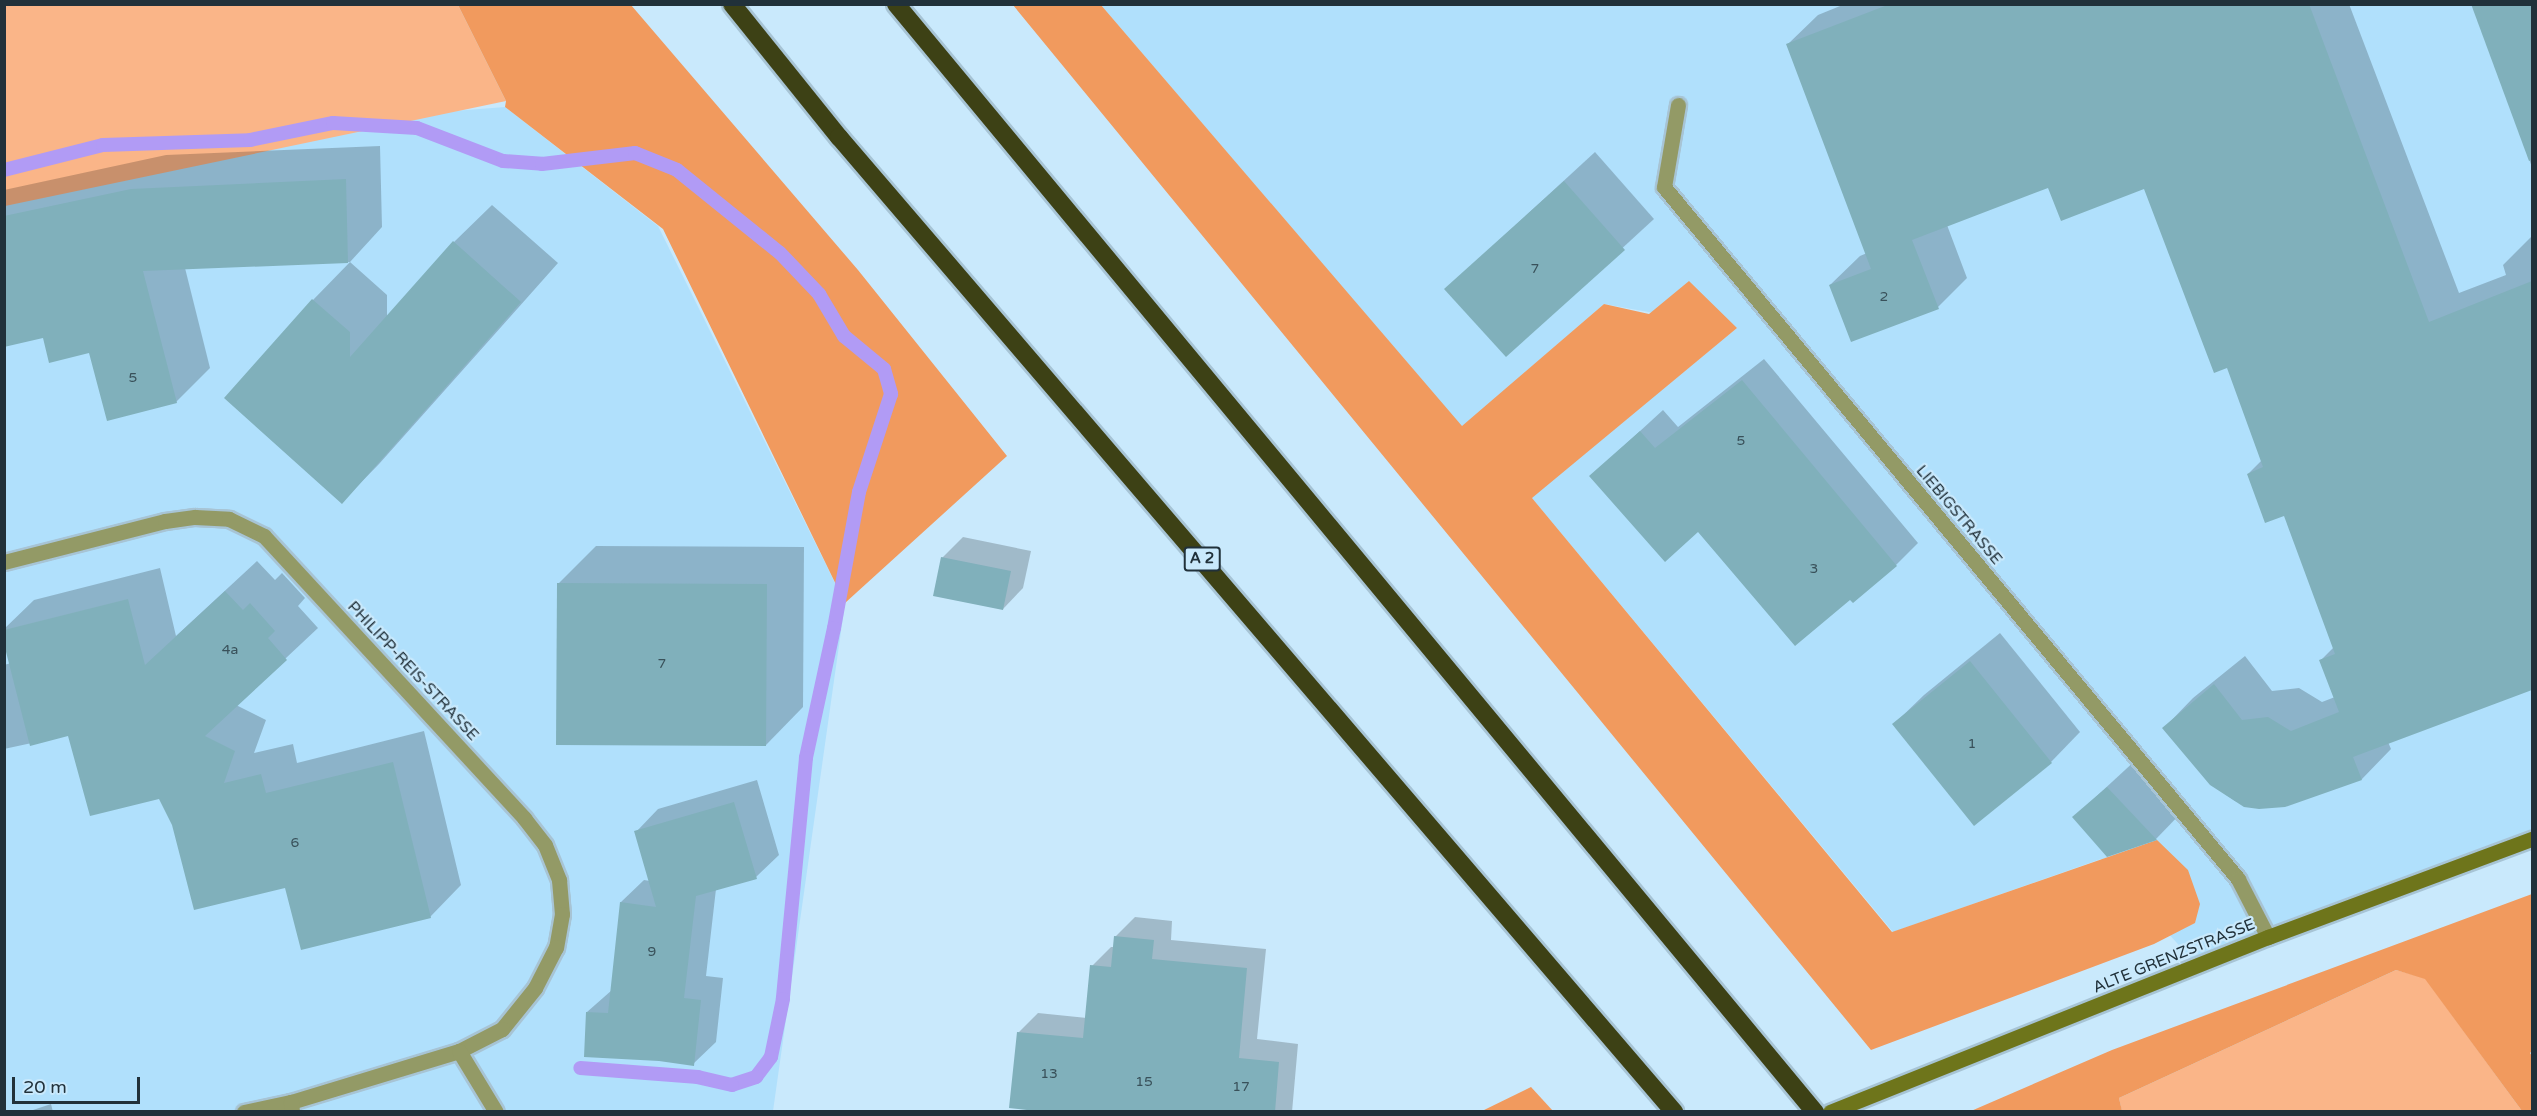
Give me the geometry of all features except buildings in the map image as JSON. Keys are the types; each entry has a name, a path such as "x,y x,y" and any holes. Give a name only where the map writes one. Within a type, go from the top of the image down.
{"highway":[{"name":"A 2","path":"732,4 840,137 1674,1112"},
{"path":"896,4 1815,1112"}],"street":[{"name":"LIEBIGSTRASSE","path":"1678,105 1664,188 2238,879 2268,937"},
{"name":"PHILIPP-REIS-STRASSE","path":"4,562 165,521 195,517 229,519 264,536 524,818 545,845 559,880 562,914 556,947 535,988 502,1029 459,1051 291,1107 244,1112"},
{"name":"ALTE GRENZSTRASSE","path":"1830,1112 2268,937 2532,839"},
{"path":"459,1051 496,1112"}],"shaded area":[{"path":"5,5 458,5 506,101 5,206"},
{"path":"458,5 631,5 858,270 1007,456 845,603 663,229 505,107 506,101"},
{"path":"1013,5 1101,5 1462,426 1604,304 1649,314 1689,281 1737,328 1532,498 1892,932 2157,840 2188,870 2200,904 2195,923 2154,944 1871,1050"},
{"path":"1101,5 2532,5 2532,837 2195,963 2101,859 1893,932 1531,497 1737,328 1604,304 1462,427"},
{"path":"505,107 658,226 845,603 773,1111 5,1112 5,146"},
{"path":"2532,894 2532,1051 2530,1053 2532,1056 2532,1111 2522,1111 2425,979 2396,970 2119,1098 2122,1111 1971,1111 2112,1050"},
{"path":"2396,970 2425,978 2522,1111 2122,1112 2119,1098"},
{"path":"1531,1087 1553,1111 1482,1111"}],"waterway":[{"path":"4,170 103,145 250,140 333,123 417,128 503,161 542,164 635,153 677,170 780,253 819,294 844,336 884,369 891,394 859,492 834,628 806,758 783,999 771,1057 756,1077 732,1085 698,1077 580,1068"}]}
